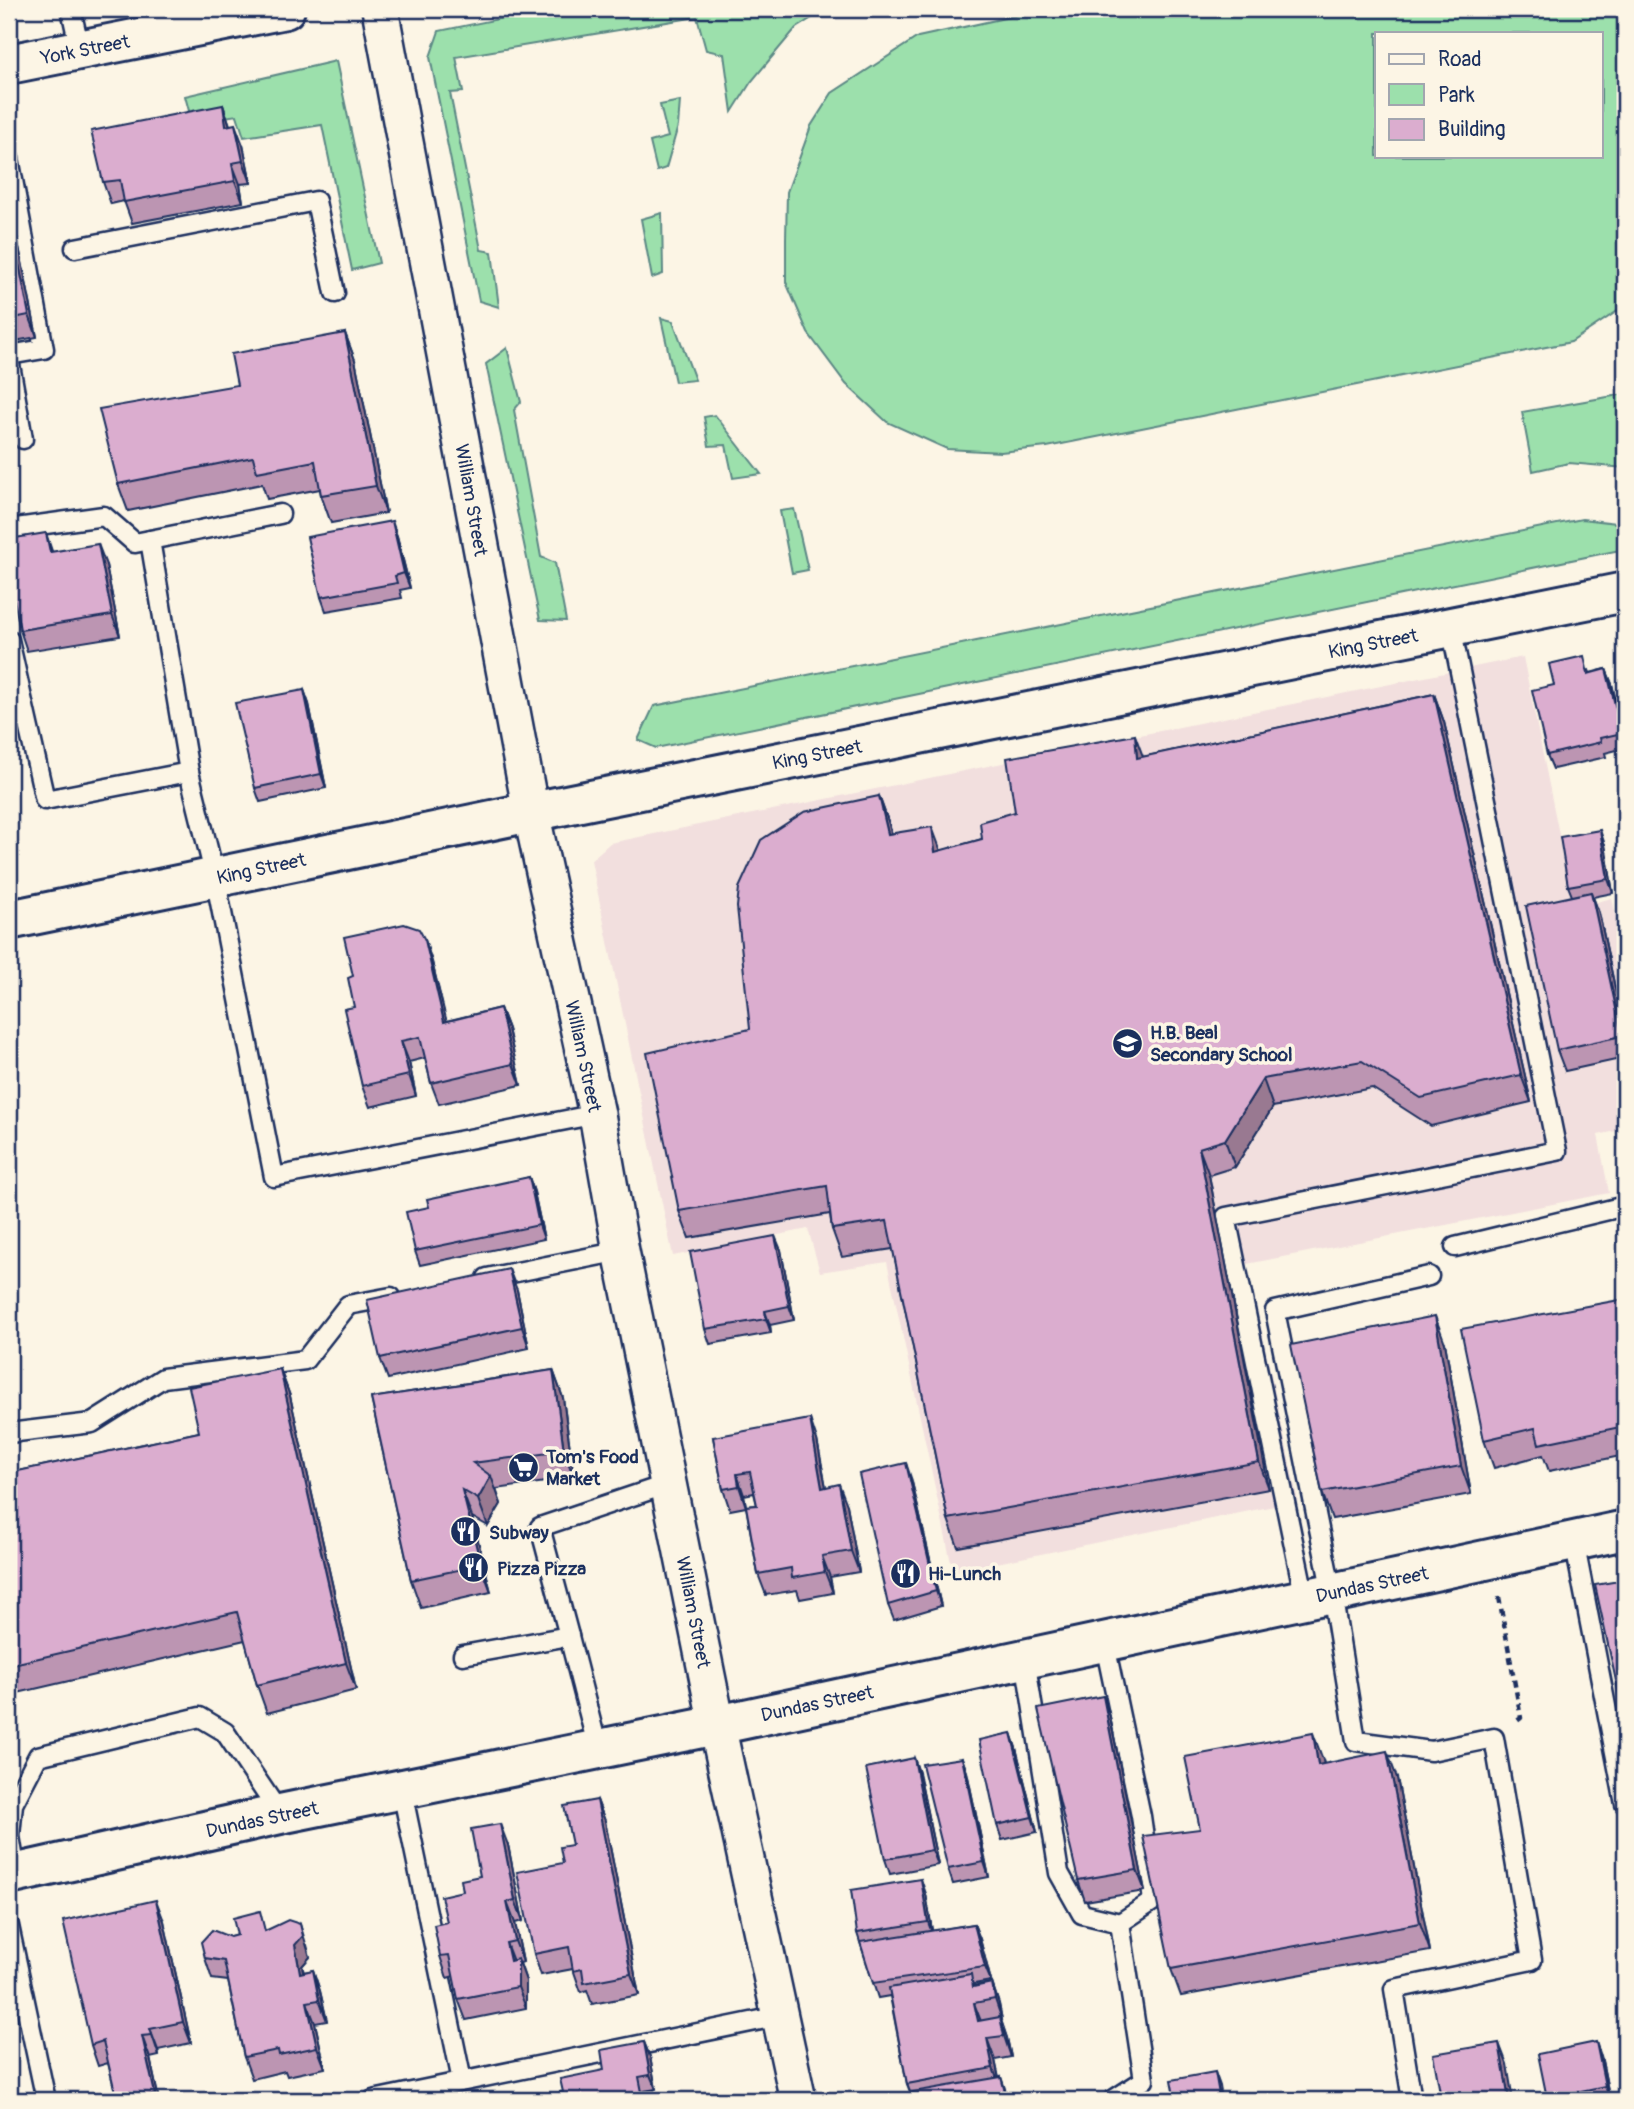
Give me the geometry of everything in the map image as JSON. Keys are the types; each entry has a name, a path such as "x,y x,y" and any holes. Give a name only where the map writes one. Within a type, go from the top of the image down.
{"main road":[{"name":"York Street","path":"9,64 285,9"},
{"name":"King Street","path":"9,920 531,811 1625,592"},
{"name":"Dundas Street","path":"12,1874 281,1814 402,1791 1625,1530"}],"street":[{"name":"William Street","path":"380,9 531,811 597,1114 621,1251 668,1484 798,2100"}],"lane":[{"path":"71,9 80,50"},
{"path":"9,158 44,349 9,357 23,439"},
{"path":"75,248 317,201 335,293"},
{"path":"9,529 104,516 135,543 280,514"},
{"path":"150,540 189,772 215,877 274,1177 597,1114"},
{"path":"1412,2100 1394,1989 1532,1960 1494,1738 1431,1751 1356,1741 1226,1217 1557,1150 1451,627"},
{"path":"9,640 45,800 189,772"},
{"path":"1455,1247 1625,1206"},
{"path":"471,1281 621,1251"},
{"path":"1319,1596 1275,1311 1429,1276"},
{"path":"9,1433 92,1423 163,1378 305,1360 348,1305 403,1294"},
{"path":"598,1749 540,1527 668,1484"},
{"path":"1574,1541 1625,1804"},
{"path":"463,1655 569,1636"},
{"path":"1025,1659 1059,1873 1082,1914 1120,1923 1153,1901 1140,1816 1104,1640"},
{"path":"12,1874 10,1836 13,1804 37,1756 152,1727 200,1717 225,1732 281,1814"},
{"path":"402,1791 462,2081"},
{"path":"1114,2100 1144,2080 1120,1923"},
{"path":"9,1926 46,2100"},
{"path":"373,2100 780,2016"}],"path":[{"path":"1492,1558 1521,1718 1494,1738"}],"shaded area":[{"name":"H.B. Beal Secondary School","path":"1523,657 1574,908 1612,898 1625,957 1625,1129 1598,1135 1609,1193 1247,1264 1298,1501 953,1572 887,1262 820,1272 808,1229 673,1256 591,860 610,843"}],"green space":[{"path":"547,9 826,9 796,28 751,82 732,112 724,54 706,50 697,17 456,57 463,92 450,93 481,250 492,252 499,307 479,301 430,57 439,31"},
{"path":"1046,9 1625,9 1625,306 1571,342 1047,447 1001,452 947,449 887,422 846,384 808,333 786,282 787,192 811,126 832,93 918,37"},
{"path":"336,61 379,263 352,270 322,125 244,137 237,115 192,122 185,96"},
{"path":"680,101 678,126 666,168 657,171 650,142 668,137 660,105"},
{"path":"662,213 663,274 652,278 641,219"},
{"path":"661,318 673,321 695,380 675,382"},
{"path":"507,348 521,402 514,410 541,557 555,563 566,621 540,620 486,364"},
{"path":"1625,394 1625,468 1569,463 1533,471 1522,412"},
{"path":"715,415 761,474 733,478 726,445 709,446 704,417"},
{"path":"794,509 808,570 792,573 780,511"},
{"path":"1582,519 1625,524 1625,549 656,748 638,740 654,706"}],"building":[{"path":"223,105 226,126 235,124 243,161 232,163 235,181 124,202 120,180 103,182 91,131"},
{"path":"9,214 29,315 9,319"},
{"path":"345,333 376,486 321,495 315,461 257,472 253,457 118,484 99,409 237,385 231,354"},
{"path":"392,521 404,573 395,576 397,583 321,597 307,537"},
{"path":"46,533 50,552 98,544 112,615 20,630 9,572 9,539"},
{"path":"1584,656 1588,674 1606,669 1622,733 1600,738 1601,742 1547,755 1532,690 1554,685 1549,664"},
{"path":"304,690 321,774 255,788 235,703"},
{"name":"H.B. Beal Secondary School","path":"1434,694 1521,1075 1421,1098 1362,1061 1263,1079 1225,1140 1199,1148 1259,1462 948,1519 887,1221 832,1229 827,1186 679,1211 647,1053 750,1029 737,907 739,888 761,840 804,812 879,796 888,834 932,827 935,852 982,839 980,822 1015,812 1007,758 1135,735 1137,758"},
{"path":"1600,830 1608,879 1568,886 1560,837"},
{"path":"1591,892 1622,1036 1557,1050 1526,906"},
{"path":"404,924 419,929 425,940 444,1022 500,1008 513,1064 431,1083 420,1037 401,1041 409,1075 362,1086 344,1009 354,1007 348,978 353,976 344,937"},
{"path":"529,1177 539,1225 415,1251 406,1212 429,1207 427,1199"},
{"path":"775,1236 789,1306 765,1311 766,1319 705,1329 690,1252"},
{"path":"509,1269 522,1327 380,1358 367,1300"},
{"path":"1625,1299 1625,1426 1539,1444 1535,1428 1484,1440 1461,1329"},
{"path":"1435,1316 1461,1466 1322,1492 1291,1345"},
{"path":"280,1369 346,1663 257,1685 237,1612 9,1665 9,1473 199,1432 189,1387"},
{"path":"553,1370 564,1451 473,1463 491,1476 478,1499 462,1490 481,1565 411,1580 371,1398"},
{"path":"810,1419 822,1488 839,1484 851,1551 822,1556 825,1572 792,1578 791,1568 758,1574 746,1506 757,1505 750,1472 737,1474 739,1486 723,1489 713,1437"},
{"path":"906,1463 936,1591 888,1605 859,1474"},
{"path":"1625,1580 1625,1722 1595,1585"},
{"path":"1103,1696 1137,1870 1078,1880 1038,1709"},
{"path":"1011,1733 1032,1817 997,1825 979,1740"},
{"path":"1313,1733 1318,1765 1387,1751 1420,1923 1171,1969 1143,1836 1200,1829 1185,1757"},
{"path":"914,1758 932,1850 885,1859 866,1768"},
{"path":"962,1758 984,1862 948,1869 922,1764"},
{"path":"597,1800 631,1974 584,1983 582,1969 573,1971 569,1947 534,1954 517,1872 563,1863 560,1847 572,1845 564,1806"},
{"path":"500,1824 515,1900 507,1902 515,1941 506,1943 510,1961 518,1959 518,1987 458,1999 449,1955 440,1956 434,1925 447,1922 441,1896 463,1891 461,1880 480,1876 471,1829"},
{"path":"921,1879 928,1922 857,1933 851,1890"},
{"path":"156,1900 183,2022 150,2029 152,2035 142,2036 155,2094 117,2100 103,2041 91,2045 63,1921"},
{"path":"260,1911 265,1931 288,1920 300,1924 303,1936 295,1945 300,1973 313,1970 319,2000 307,2002 317,2047 279,2055 278,2050 244,2057 224,1961 205,1958 201,1942 212,1930 230,1937 237,1935 233,1918"},
{"path":"974,1924 985,1967 873,1983 860,1942"},
{"path":"971,1974 973,1987 992,1983 995,1999 974,2003 978,2021 1000,2017 1004,2036 987,2038 993,2068 907,2084 889,1988"},
{"path":"644,2042 650,2075 639,2077 642,2092 654,2090 655,2100 544,2100 543,2096 563,2092 560,2079 604,2070 601,2050"},
{"path":"1596,2042 1605,2086 1547,2098 1538,2054"},
{"path":"1499,2043 1509,2100 1441,2098 1433,2054"},
{"path":"1215,2072 1220,2100 1175,2100 1171,2080"},
{"path":"1001,2077 1007,2100 914,2100 913,2092"}],"place":[{"name":"H.B. Beal Secondary School","path":"1127,1043"},
{"name":"Tom's Food Market","path":"523,1467"},
{"name":"Subway","path":"466,1532"},
{"name":"Pizza Pizza","path":"474,1568"},
{"name":"Hi-Lunch","path":"905,1573"}]}
